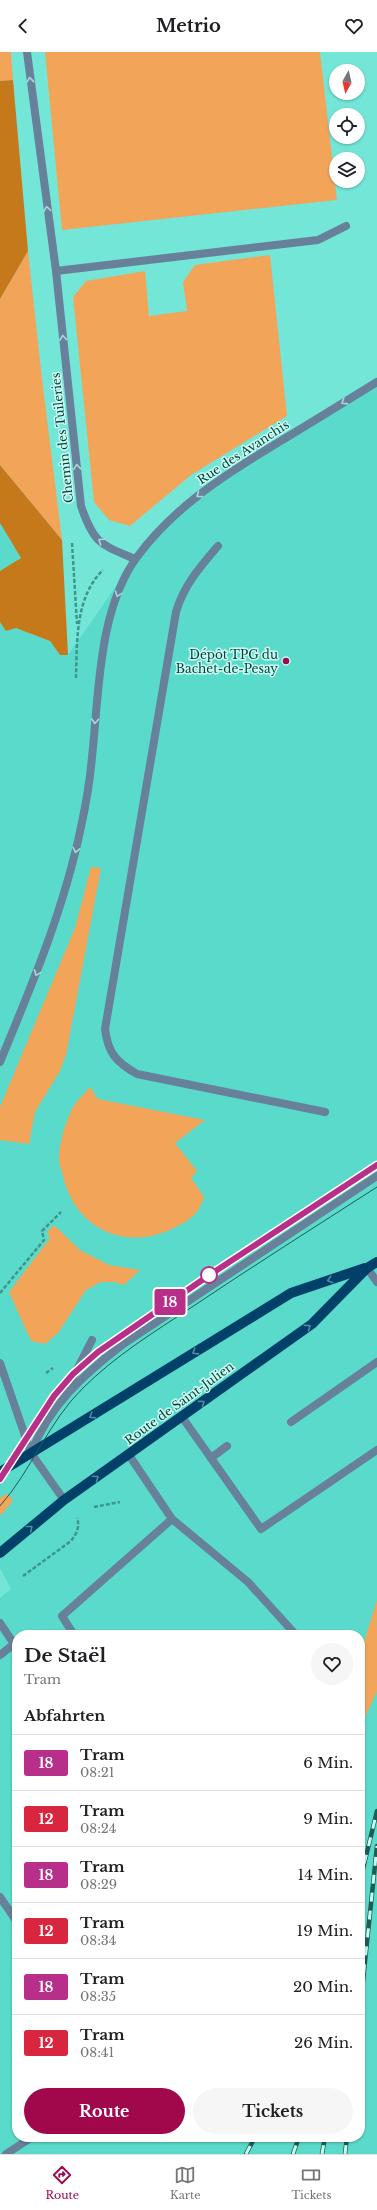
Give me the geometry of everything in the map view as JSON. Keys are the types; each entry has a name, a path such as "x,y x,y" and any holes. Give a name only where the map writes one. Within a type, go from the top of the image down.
{"main road":[{"name":"Route de Saint-Julien","path":"0,1472 291,1293 367,1268 377,1262"},
{"name":"Route de Saint-Julien","path":"0,1553 64,1500 312,1324 367,1268"}],"street":[{"name":"Chemin des Tuileries","path":"27,52 56,271 81,506 89,528 97,541 135,559"},
{"path":"56,271 318,240 346,226"},
{"name":"Rue des Avanchis","path":"135,559 175,513 214,483 377,382"},
{"path":"218,546 190,579 181,594 176,612 106,1029 107,1044 119,1064 137,1074 325,1112"},
{"path":"0,1062 48,945 74,860 89,785 99,675 106,637 120,589 135,559"},
{"path":"60,1401 85,1374 122,1345 377,1176"},
{"path":"367,1268 377,1282"},
{"path":"31,1453 42,1428 60,1401 92,1340"},
{"path":"291,1422 377,1362"},
{"path":"0,1363 31,1453 64,1500"},
{"path":"182,1417 261,1529 377,1450"},
{"path":"211,1458 227,1446"},
{"path":"128,1455 172,1519 248,1582 291,1630"},
{"path":"71,1630 62,1616 172,1519"},
{"path":"0,1623 12,1640"},
{"path":"0,1655 12,1648"},
{"path":"0,1897 12,1915"},
{"path":"6,2154 24,2142"}],"path":[{"path":"72,541 77,625 76,680"},
{"path":"77,625 93,580 106,567 135,559"},
{"path":"0,1293 44,1240 42,1231 61,1212"},
{"path":"23,1576 71,1541 77,1533 78,1519 64,1500"}],"shaded area":[{"path":"0,52 11,52 13,80 0,81"},
{"path":"45,52 320,52 329,130 329,144 331,144 331,152 329,152 329,188 336,188 337,200 62,230"},
{"path":"13,80 28,251 0,299 0,81"},
{"path":"28,251 62,540 0,465 0,299"},
{"path":"270,255 287,416 191,475 130,526 109,520 94,502 73,297 86,281 145,271 149,316 187,311 183,282 195,265"},
{"path":"377,382 377,2154 0,2154 0,1598 11,1589 0,1568 0,622 6,631 16,628 50,641 60,655 68,655 135,559 193,499"},
{"path":"0,465 62,540 68,655 60,655 50,641 16,628 6,631 0,622 0,571 21,558 0,523"},
{"path":"0,523 21,558 0,571"},
{"path":"91,867 101,868 66,1055 60,1071 35,1112 29,1144 0,1140 0,1107 75,928"},
{"path":"90,1087 98,1099 205,1120 175,1143 197,1171 191,1178 204,1197 197,1212 185,1222 156,1235 139,1237 122,1236 107,1232 93,1224 80,1212 71,1198 64,1180 59,1162 59,1155 62,1135 72,1109"},
{"path":"54,1225 80,1250 109,1265 140,1270 124,1285 114,1282 101,1282 86,1290 58,1333 45,1344 31,1341 9,1292 50,1238 47,1232"},
{"path":"6,1494 11,1497 12,1502 0,1516 0,1498"},
{"path":"377,1600 377,1691 365,1718 365,1639"}],"tram line":[{"path":"0,1479 54,1396 73,1374 98,1352 208,1276 377,1165"},
{"name":"18","path":"0,1479 15,1458 38,1418 54,1396 73,1374 98,1352 208,1276 377,1165"},
{"path":"0,1506 22,1477 60,1416 71,1401 95,1376 135,1345 163,1326 377,1187"}],"railway":[{"path":"365,1860 377,1811"},
{"path":"365,1961 377,1846"},
{"path":"246,2154 252,2142"},
{"path":"293,2154 297,2142"},
{"path":"322,2154 324,2142"},
{"path":"345,2154 346,2142"}],"place":[{"name":"Dépôt TPG du Bachet-de-Pesay","path":"286,661"}]}
